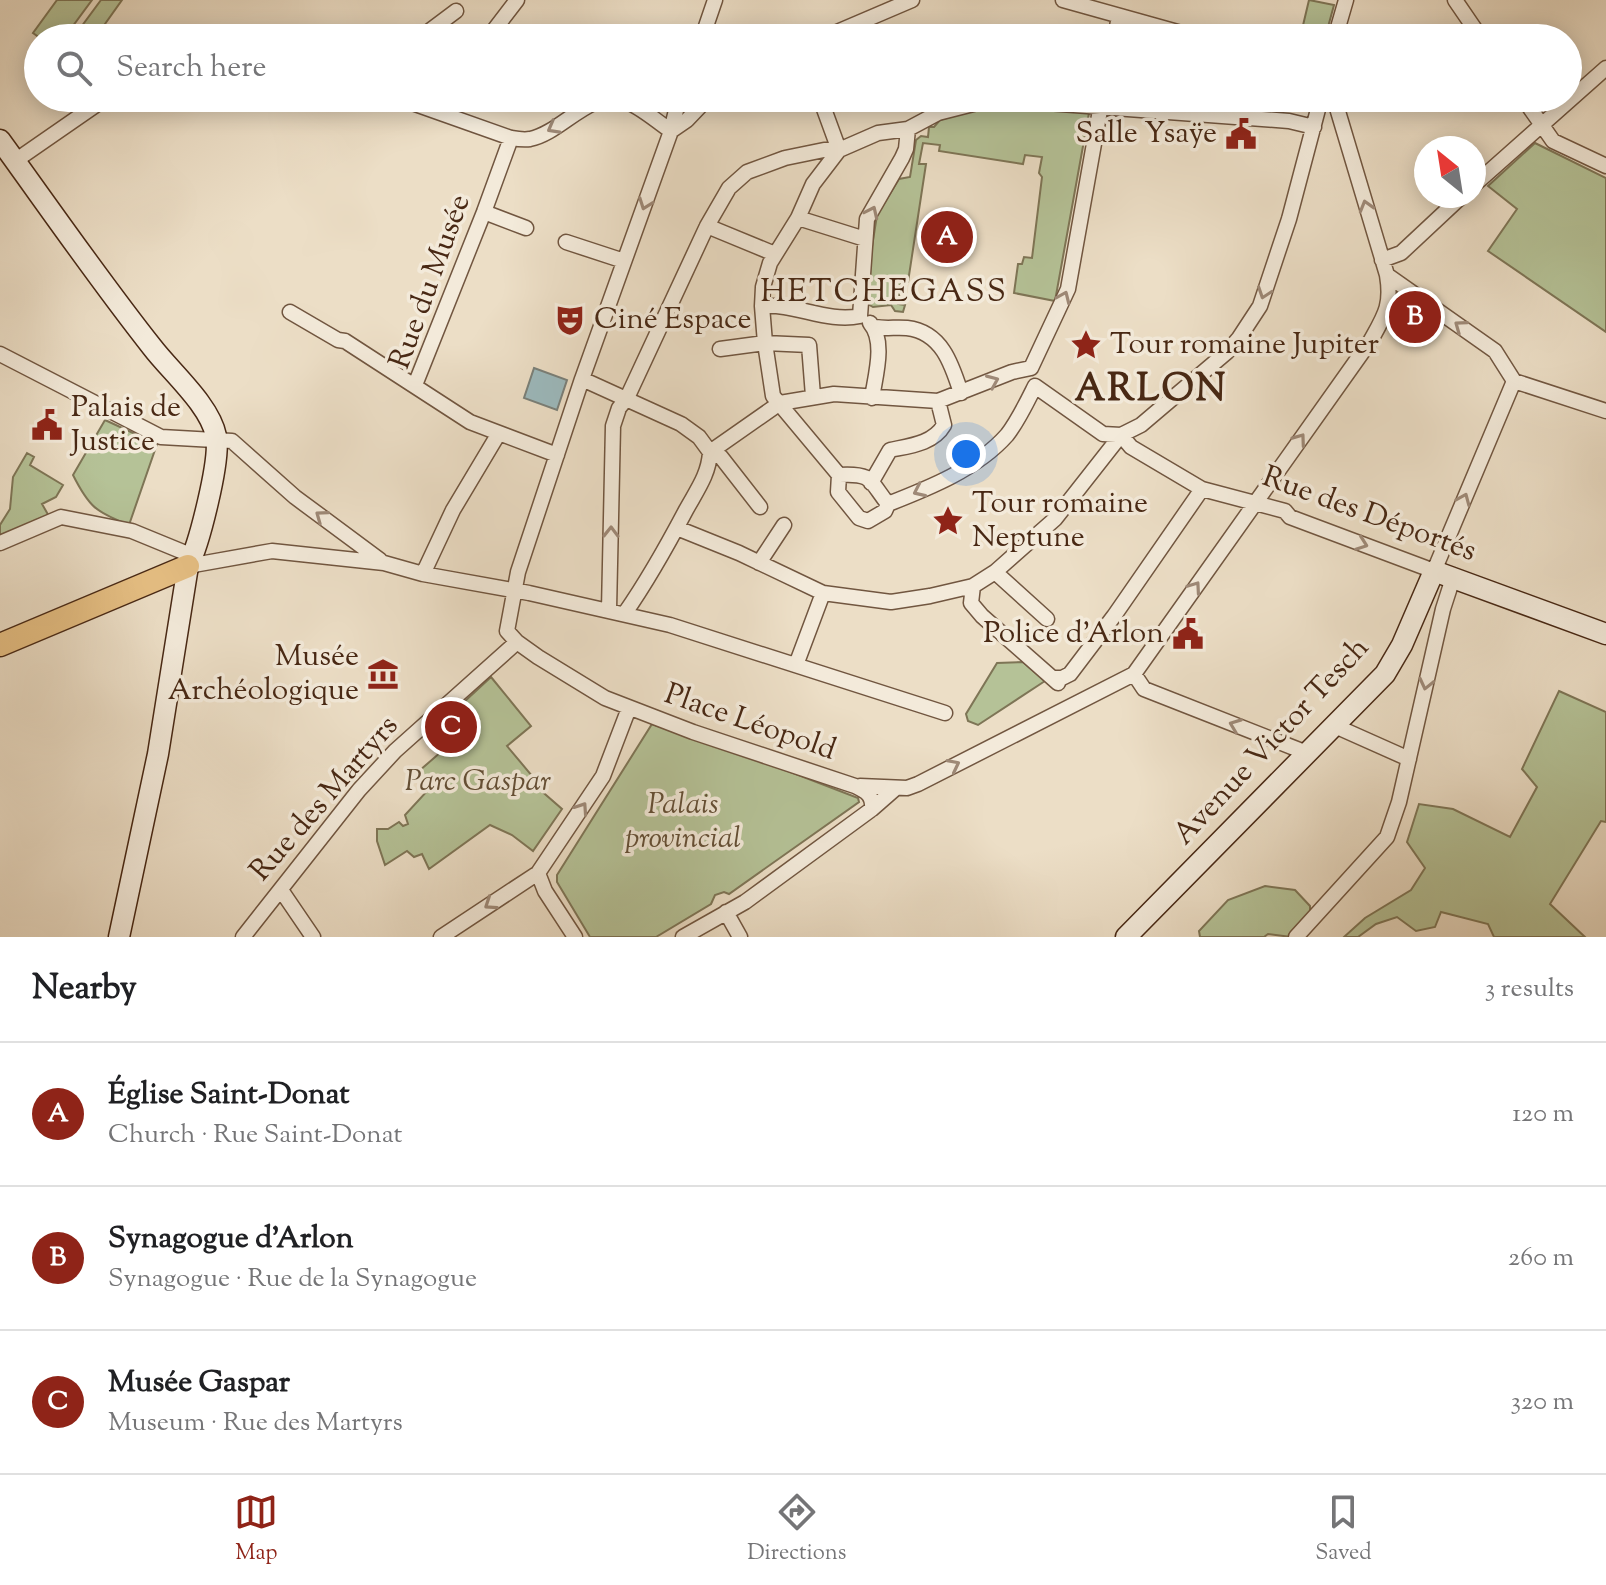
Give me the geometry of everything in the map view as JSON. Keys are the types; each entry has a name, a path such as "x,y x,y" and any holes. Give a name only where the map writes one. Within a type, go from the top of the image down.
{"main road":[{"path":"0,140 154,350 196,400 217,438 214,464 190,561 158,754 119,937"},
{"path":"0,645 190,561"},
{"name":"Avenue Victor Tesch","path":"1126,937 1385,674 1422,601 1444,574"},
{"name":"Rue des Déportés","path":"1444,574 1606,634"}],"street":[{"path":"499,24 517,0"},
{"path":"707,24 715,0"},
{"path":"856,24 912,0"},
{"path":"1063,0 1148,24"},
{"path":"1339,24 1346,0"},
{"path":"1455,0 1471,24"},
{"path":"439,24 456,11"},
{"path":"1118,24 1119,16"},
{"path":"1582,89 1606,68"},
{"path":"15,161 86,112"},
{"path":"437,113 511,138 528,140 545,134 580,112"},
{"path":"642,112 671,131"},
{"path":"517,642 507,631 513,590 582,379 676,112"},
{"path":"671,131 695,112"},
{"path":"825,112 839,150"},
{"path":"609,610 613,426 707,226 729,188 747,172 785,158 839,150 878,133 908,129 942,112"},
{"path":"839,150 813,184 798,218 775,254 767,272 762,306 773,396 839,475 838,492 859,518 868,521 885,511 888,504 948,477 991,451 1009,432 1035,386 1031,368 1068,289 1099,112"},
{"path":"1200,112 1289,121 1314,127"},
{"path":"677,528 823,593 891,602 973,586 995,572 1055,519 1121,435 1141,425 1195,376 1227,352 1255,316 1289,219 1318,112"},
{"path":"683,937 745,902 896,788 918,784 1134,674 1387,313 1390,296 1387,275 1338,112"},
{"path":"1533,112 1553,141 1606,166"},
{"path":"1486,174 1555,112"},
{"path":"860,316 867,219 902,158 908,129"},
{"name":"Rue du Musée","path":"511,138 415,385 470,422 557,455"},
{"path":"1382,260 1401,253 1449,208"},
{"path":"484,212 526,228"},
{"path":"798,218 865,239"},
{"path":"707,226 775,254"},
{"path":"566,242 624,261"},
{"path":"1387,275 1495,351 1514,381 1606,411"},
{"path":"762,306 779,304 840,318 860,316 875,327 911,328 945,349 961,393"},
{"path":"290,312 345,341 415,385"},
{"path":"872,398 878,344 875,327"},
{"path":"720,349 765,343 809,345 813,396"},
{"path":"3,362 161,437 229,440 295,497 384,563"},
{"path":"710,452 780,403 834,394 938,401 1012,372 1031,368"},
{"path":"582,379 681,424 699,437 710,452 721,457 760,507"},
{"path":"1296,937 1387,837 1409,759 1443,609 1444,574 1514,381"},
{"name":"Rue des Déportés","path":"1035,386 1103,434 1121,435 1131,447 1202,489 1285,511 1290,517 1444,574"},
{"path":"871,483 890,450 916,445 940,432 944,425 938,401"},
{"path":"423,574 453,510 499,433"},
{"path":"625,613 650,577 704,479 710,452"},
{"path":"839,475 861,474 888,504"},
{"path":"973,586 971,603 1057,681 1070,674 1114,616 1202,489"},
{"path":"1241,523 1254,513 1265,511 1290,517"},
{"path":"0,543 61,517 132,531 166,545 190,561 272,551 384,563 423,574 625,613 670,625 945,713"},
{"path":"759,563 784,525"},
{"path":"995,572 1047,619"},
{"path":"796,665 823,593"},
{"path":"1422,601 1434,599 1443,609"},
{"name":"Place Léopold","path":"517,642 579,685 629,708 855,786 896,788"},
{"name":"Rue des Martyrs","path":"243,937 359,790 395,751 517,642"},
{"path":"1134,674 1144,689 1307,753"},
{"path":"443,937 538,873 603,776 629,708"},
{"path":"1335,726 1409,759"},
{"path":"855,786 868,792 872,809"},
{"path":"538,873 545,891 575,937"},
{"path":"281,890 313,937"},
{"path":"726,912 740,937"}],"green space":[{"path":"57,0 92,0 74,24 40,24"},
{"path":"101,0 122,0 105,24 83,24"},
{"path":"1309,0 1334,5 1329,24 1303,24"},
{"path":"966,112 1089,113 1055,301 1014,293 1018,264 1022,264 1024,257 1032,258 1042,157 1025,155 1023,164 939,151 940,145 923,143 919,164 926,164 908,282 901,282 898,304 905,305 903,312 895,311 891,305 873,307 868,304 865,291 877,215 899,179 910,177 916,140 921,136 928,137 929,127 934,127 940,120"},
{"path":"1535,143 1606,178 1606,332 1488,251 1517,209 1488,186"},
{"path":"105,420 157,444 129,525 95,507 73,475"},
{"path":"27,453 34,457 30,465 63,485 56,497 42,504 50,518 0,540 0,525 10,509 13,477"},
{"path":"1023,662 1045,681 978,725 968,721 966,714 997,663"},
{"name":"Parc Gaspar","path":"491,677 531,726 507,746 538,783 538,788 562,809 533,851 512,835 490,825 429,869 422,854 414,857 407,851 385,865 377,841 377,829 388,829 399,822 403,826 408,824 405,815 430,788 419,771 479,719 464,702"},
{"path":"1559,691 1606,712 1606,822 1601,821 1550,904 1585,937 1494,937 1488,924 1441,912 1435,927 1416,931 1397,917 1376,924 1358,937 1344,937 1365,918 1411,890 1425,868 1407,842 1419,804 1453,809 1510,837 1537,787 1522,769"},
{"name":"Palais provincial","path":"652,724 775,766 858,798 859,802 729,894 715,895 711,904 656,937 590,937 557,882 557,875"},
{"path":"1265,886 1295,890 1310,906 1310,916 1291,937 1268,934 1264,937 1200,937 1199,931 1228,900"}],"water":[{"path":"534,368 567,380 557,410 524,398"}],"place":[{"name":"Salle Ysaÿe","path":"1241,134"},
{"name":"Église Saint-Donat","path":"947,237"},
{"name":"Synagogue d'Arlon","path":"1415,317"},
{"name":"Ciné Espace","path":"570,320"},
{"name":"Tour romaine Jupiter","path":"1086,345"},
{"name":"Palais de Justice","path":"47,425"},
{"name":"Tour romaine Neptune","path":"948,521"},
{"name":"Police d'Arlon","path":"1188,634"},
{"name":"Musée Archéologique","path":"383,674"},
{"name":"Musée Gaspar","path":"451,727"}],"district":[{"name":"HETCHEGASS","path":"884,293"},
{"name":"ARLON","path":"1151,391"}]}
